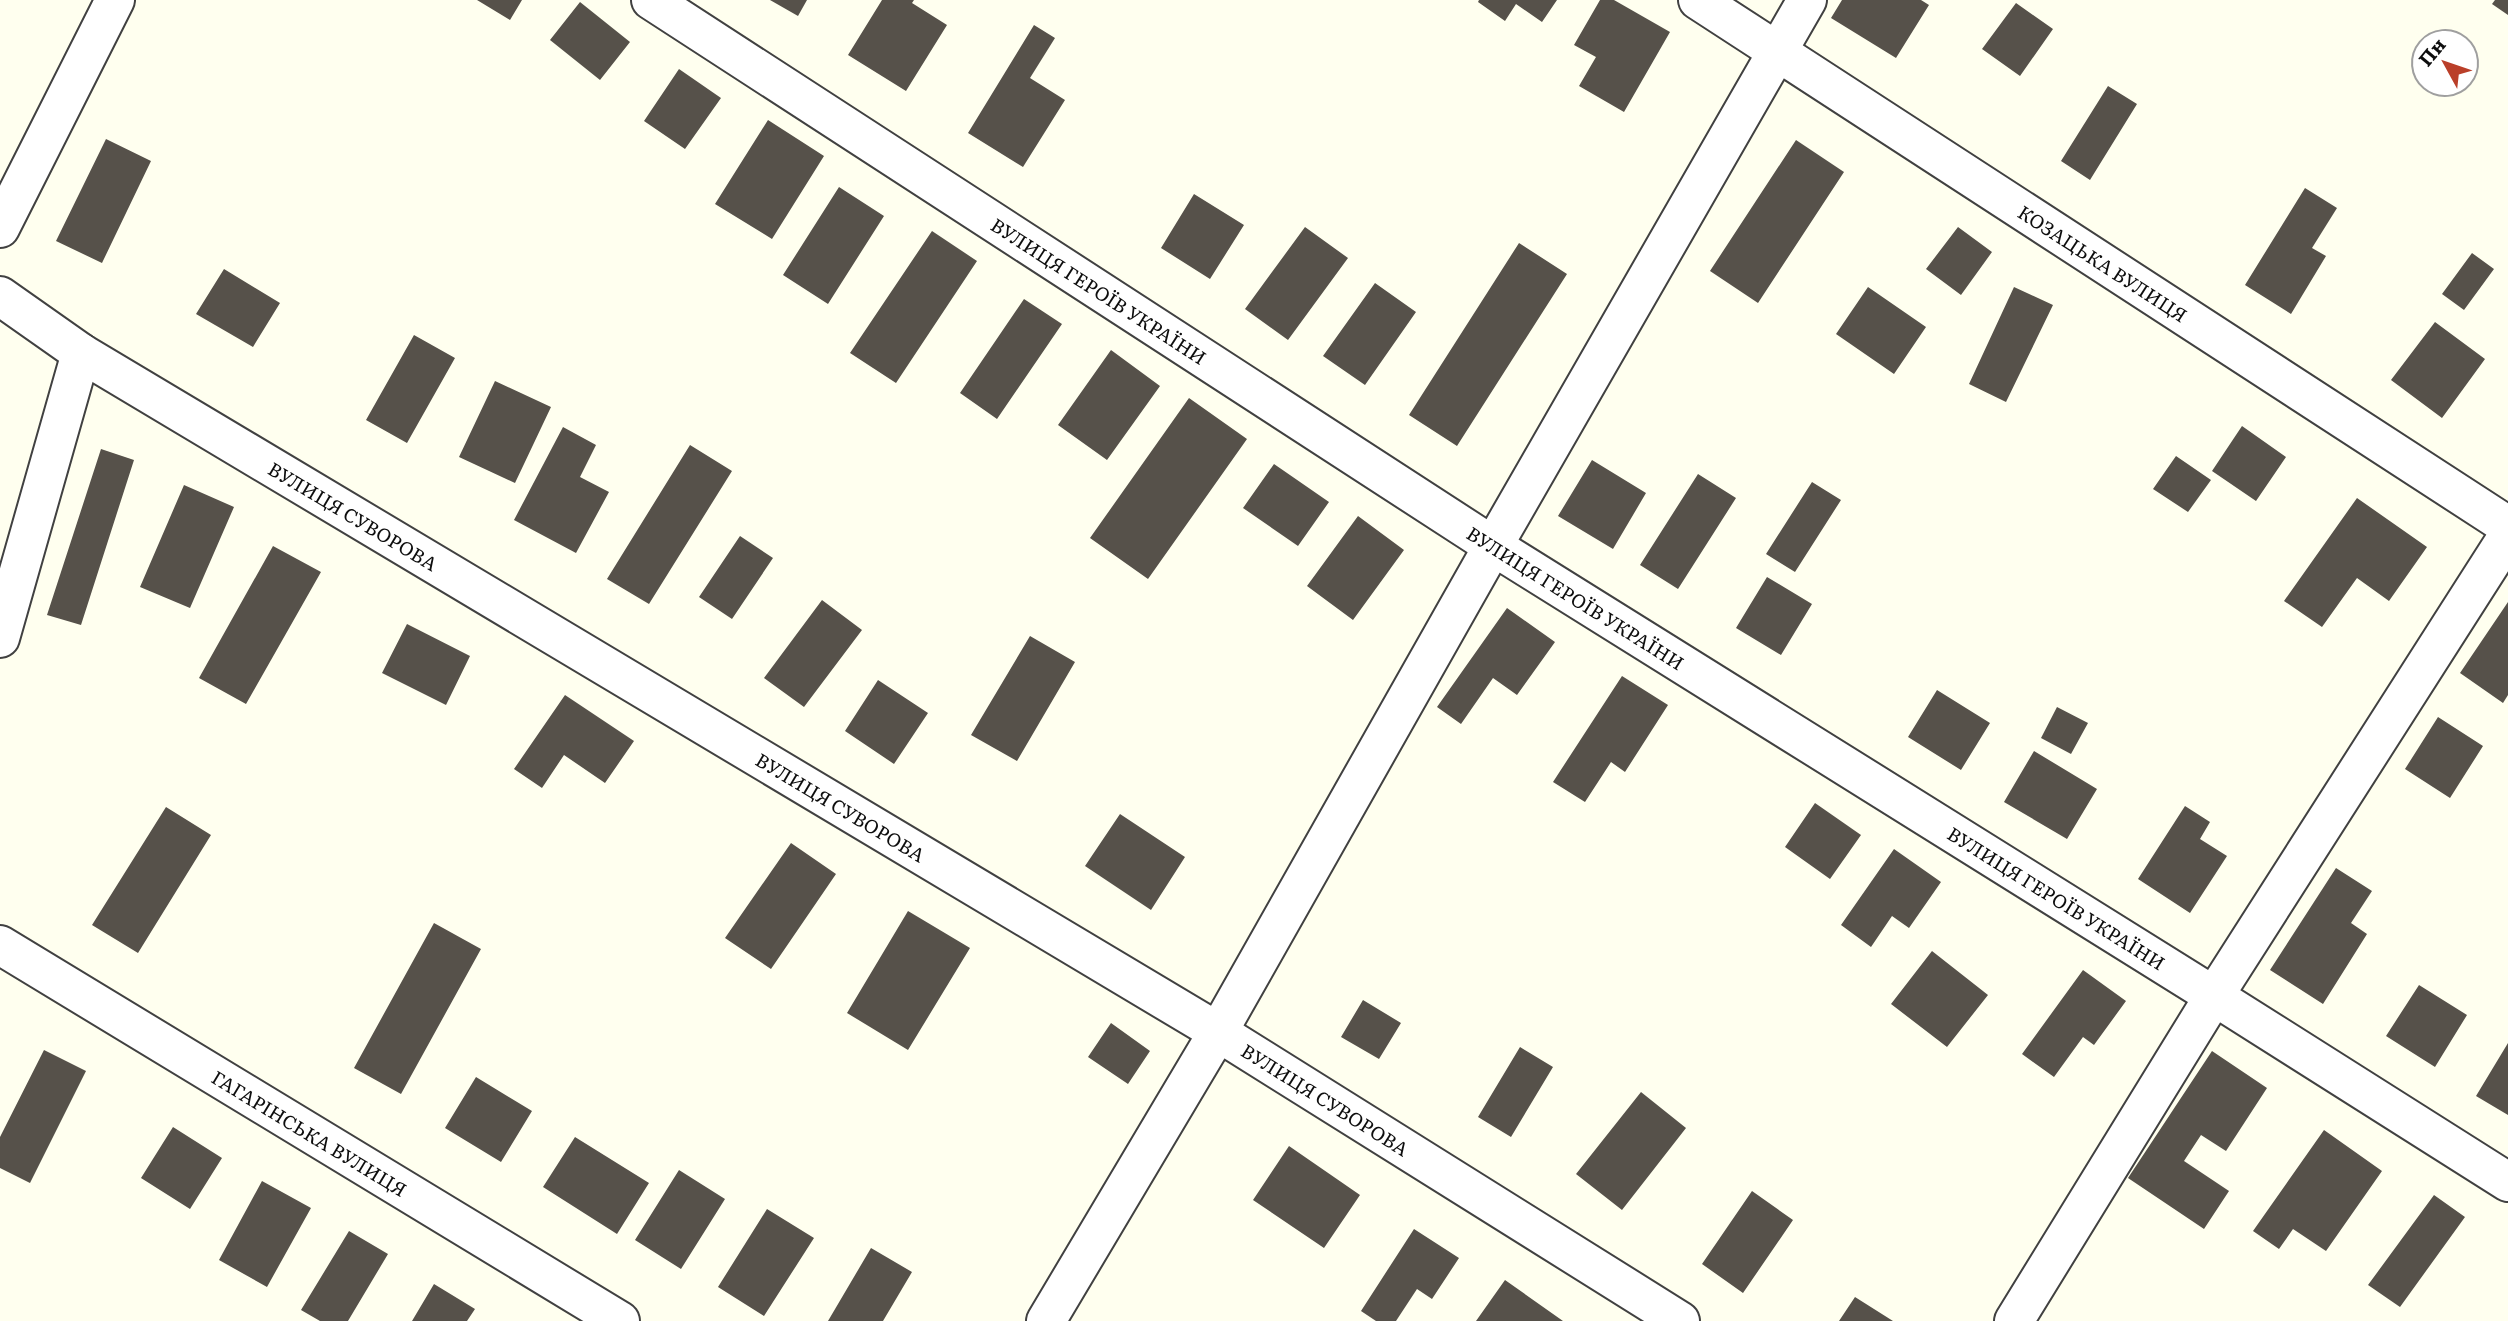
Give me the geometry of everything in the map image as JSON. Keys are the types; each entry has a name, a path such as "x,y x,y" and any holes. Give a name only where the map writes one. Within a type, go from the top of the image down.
{"street":[{"path":"0,228 115,0"},
{"name":"ВУЛИЦЯ ГЕРОЇВ УКРАЇНИ","path":"651,0 1493,545 2508,1182"},
{"name":"КОЗАЦЬКА ВУЛИЦЯ","path":"1698,0 2508,526"},
{"path":"1046,1321 1217,1032 1493,545 1807,0"},
{"name":"ВУЛИЦЯ СУВОРОВА","path":"0,296 81,353 1217,1032 1680,1321"},
{"path":"0,638 81,353"},
{"path":"2014,1321 2214,996 2508,536"},
{"name":"ГАГАРІНСЬКА ВУЛИЦЯ","path":"0,945 620,1321"}],"building":[{"path":"477,0 522,0 510,20"},
{"path":"770,0 807,0 798,16"},
{"path":"882,0 914,0 912,3 947,25 906,91 848,55"},
{"path":"1557,0 1542,22 1516,4 1505,21 1478,2"},
{"path":"1600,0 1614,0 1670,32 1624,112 1579,86 1596,57 1574,45"},
{"path":"1842,0 1921,0 1929,5 1896,58 1831,18"},
{"path":"2495,0 2508,0 2508,15 2492,4"},
{"path":"580,2 630,42 600,80 550,40"},
{"path":"2016,3 2053,29 2020,76 1982,49"},
{"path":"1034,25 1055,38 1030,78 1065,100 1023,167 968,133"},
{"path":"679,69 721,98 685,149 644,121"},
{"path":"2108,86 2137,104 2090,180 2061,161"},
{"path":"768,120 824,156 772,239 715,204"},
{"path":"106,139 151,161 102,263 56,241"},
{"path":"1796,140 1844,172 1758,303 1710,271"},
{"path":"839,187 884,216 828,304 783,275"},
{"path":"2305,188 2337,208 2312,248 2326,256 2291,314 2245,285"},
{"path":"1194,194 1244,225 1210,279 1161,248"},
{"path":"1305,227 1348,258 1288,340 1245,309"},
{"path":"1958,227 1992,252 1961,295 1926,269"},
{"path":"932,231 977,261 896,383 850,353"},
{"path":"1519,243 1567,274 1457,446 1409,415"},
{"path":"2472,253 2494,269 2464,310 2442,294"},
{"path":"224,269 280,303 253,347 196,314"},
{"path":"1375,283 1416,312 1365,385 1323,356"},
{"path":"1868,287 1926,327 1894,374 1836,334"},
{"path":"2014,287 2053,305 2006,402 1969,384"},
{"path":"1024,299 1062,324 997,419 960,393"},
{"path":"2435,322 2485,359 2442,418 2391,380"},
{"path":"414,335 455,358 407,443 366,420"},
{"path":"1111,350 1160,386 1107,460 1058,425"},
{"path":"495,381 551,407 515,483 459,457"},
{"path":"1189,398 1247,439 1148,579 1090,538"},
{"path":"2242,426 2286,457 2256,501 2212,471"},
{"path":"563,427 596,445 580,477 609,492 576,553 514,520"},
{"path":"690,445 732,471 649,604 607,579"},
{"path":"101,449 134,460 81,625 47,615"},
{"path":"2176,456 2211,480 2188,512 2153,489"},
{"path":"1592,460 1646,493 1613,549 1558,516"},
{"path":"1274,464 1329,502 1298,546 1243,508"},
{"path":"1698,474 1736,498 1678,589 1640,565"},
{"path":"1812,482 1841,500 1795,572 1766,554"},
{"path":"184,485 234,507 190,608 140,587"},
{"path":"2357,498 2427,547 2389,601 2357,578 2322,627 2284,601"},
{"path":"1358,516 1404,550 1353,620 1307,586"},
{"path":"740,536 773,558 732,619 699,597"},
{"path":"273,546 321,572 246,704 199,678"},
{"path":"1767,577 1812,604 1781,655 1736,628"},
{"path":"822,600 862,630 804,707 764,678"},
{"path":"2508,602 2508,695 2503,703 2460,673"},
{"path":"1507,608 1555,642 1517,695 1493,678 1461,724 1437,707"},
{"path":"407,624 470,656 446,705 382,673"},
{"path":"1030,636 1075,662 1017,761 971,735"},
{"path":"1622,676 1668,705 1625,772 1611,762 1585,802 1553,782"},
{"path":"878,680 928,713 894,764 845,731"},
{"path":"1937,690 1990,723 1961,770 1908,737"},
{"path":"565,695 634,741 605,783 564,755 542,788 514,769"},
{"path":"2057,707 2088,723 2071,754 2041,738"},
{"path":"2438,717 2483,746 2450,798 2405,769"},
{"path":"2034,751 2097,789 2067,839 2004,802"},
{"path":"1815,803 1861,835 1830,879 1785,847"},
{"path":"2185,806 2210,822 2200,839 2227,856 2190,913 2138,879"},
{"path":"166,807 211,835 138,953 92,925"},
{"path":"1120,814 1185,857 1151,910 1085,866"},
{"path":"791,843 836,874 771,969 725,938"},
{"path":"1894,849 1941,882 1909,928 1892,916 1871,947 1841,925"},
{"path":"2336,868 2372,891 2351,923 2367,934 2323,1004 2270,970"},
{"path":"908,911 970,948 908,1050 847,1013"},
{"path":"434,923 481,949 401,1094 354,1068"},
{"path":"1932,951 1988,995 1947,1047 1891,1004"},
{"path":"2083,970 2126,1001 2094,1045 2083,1037 2054,1077 2022,1054"},
{"path":"2419,985 2467,1015 2435,1067 2386,1036"},
{"path":"1363,1000 1401,1023 1379,1059 1341,1037"},
{"path":"1111,1023 1150,1051 1128,1084 1088,1057"},
{"path":"2508,1043 2508,1115 2476,1096"},
{"path":"1520,1047 1553,1067 1511,1137 1478,1117"},
{"path":"44,1050 86,1071 30,1183 0,1168 0,1137"},
{"path":"2212,1051 2267,1088 2226,1151 2201,1135 2184,1161 2229,1191 2204,1229 2128,1178"},
{"path":"476,1077 532,1111 501,1162 445,1128"},
{"path":"1641,1092 1686,1128 1622,1210 1576,1174"},
{"path":"173,1127 222,1158 190,1209 141,1178"},
{"path":"2324,1130 2382,1171 2326,1251 2293,1229 2279,1249 2253,1231"},
{"path":"575,1137 649,1183 617,1234 543,1187"},
{"path":"1289,1146 1360,1195 1324,1248 1253,1200"},
{"path":"679,1170 725,1199 681,1269 635,1240"},
{"path":"262,1181 311,1208 267,1287 219,1260"},
{"path":"1752,1191 1793,1220 1743,1293 1702,1264"},
{"path":"2434,1195 2465,1217 2400,1307 2368,1285"},
{"path":"767,1209 814,1238 764,1316 718,1287"},
{"path":"1414,1229 1459,1258 1432,1299 1417,1289 1396,1321 1376,1321 1361,1311"},
{"path":"349,1231 388,1254 348,1321 320,1321 301,1310"},
{"path":"871,1248 912,1272 883,1321 828,1321"},
{"path":"1505,1280 1563,1321 1476,1321"},
{"path":"434,1284 475,1309 467,1321 412,1321"},
{"path":"1855,1297 1893,1321 1839,1321"}]}
